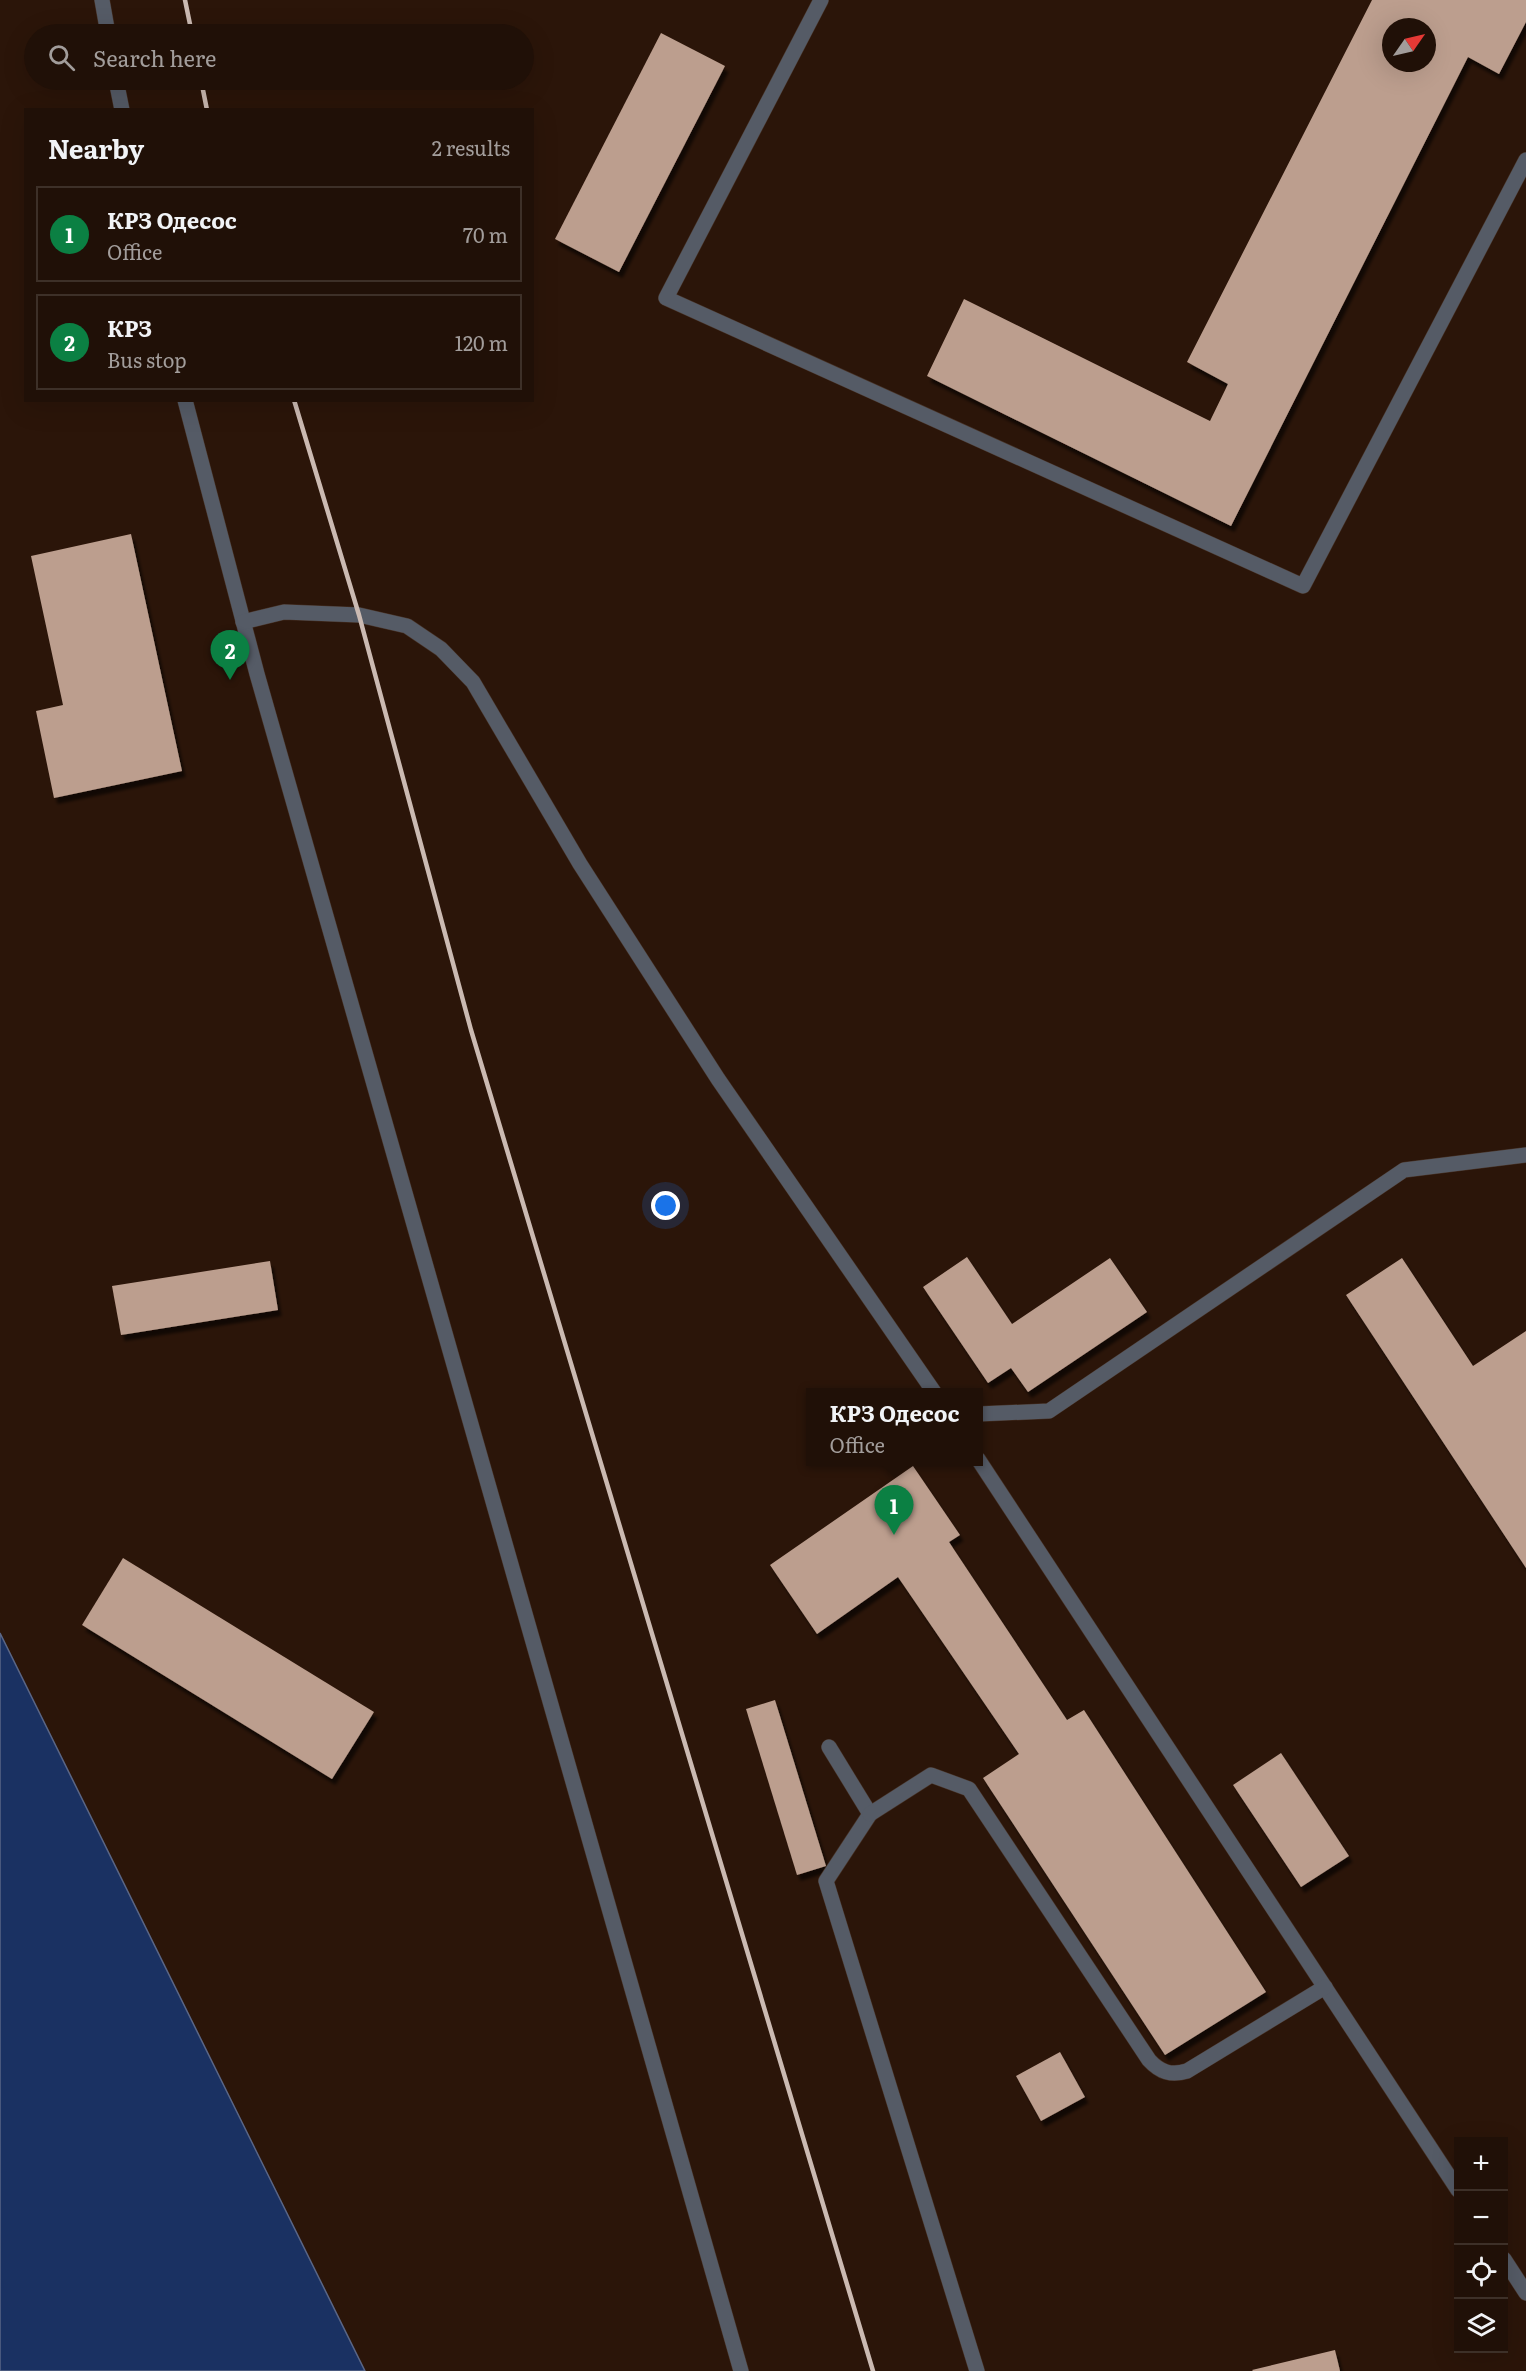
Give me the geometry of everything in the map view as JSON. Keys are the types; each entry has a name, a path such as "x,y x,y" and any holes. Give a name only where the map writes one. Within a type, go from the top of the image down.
{"street":[{"path":"102,0 106,24"},
{"path":"821,0 666,298 1303,586 1526,160"},
{"path":"118,90 122,108"},
{"path":"186,402 243,622 741,2371"},
{"path":"243,622 284,612 359,615 407,626 441,649 473,682 580,864 718,1079 931,1388"},
{"path":"983,1414 1049,1411 1404,1170 1526,1155"},
{"path":"983,1466 1454,2184"},
{"path":"829,1747 870,1814"},
{"path":"977,2371 826,1881 870,1814 931,1775 969,1789 1149,2060 1162,2071 1179,2073 1187,2070 1324,1987"},
{"path":"1508,2266 1526,2293"}],"water":[{"path":"0,1633 365,2371 0,2371"}],"building":[{"path":"1372,0 1526,0 1526,22 1499,74 1468,57 1231,526 927,376 964,299 1210,421 1228,384 1187,362"},
{"path":"661,33 725,66 619,272 555,239"},
{"path":"131,534 182,771 54,798 36,711 63,705 31,556"},
{"path":"967,1257 1012,1324 1110,1258 1147,1312 1028,1392 1011,1368 988,1383 923,1287"},
{"path":"1402,1258 1473,1366 1526,1331 1526,1568 1346,1295"},
{"path":"270,1261 278,1310 121,1335 112,1286"},
{"path":"913,1466 960,1535 949,1542 1067,1720 1084,1710 1266,1992 1165,2055 983,1778 1019,1754 898,1577 817,1634 770,1565"},
{"path":"123,1558 374,1712 332,1779 82,1625"},
{"path":"775,1700 826,1866 797,1875 746,1709"},
{"path":"1281,1753 1349,1856 1301,1887 1233,1785"},
{"path":"1060,2052 1085,2097 1041,2121 1016,2076"},
{"path":"1335,2350 1340,2371 1252,2370"}],"railway":[{"path":"185,0 190,24"},
{"path":"203,90 207,108"},
{"path":"295,402 359,615 471,1030 873,2371"}],"place":[{"name":"КРЗ","path":"230,680"},
{"name":"КРЗ Одесос","path":"894,1535"}]}
